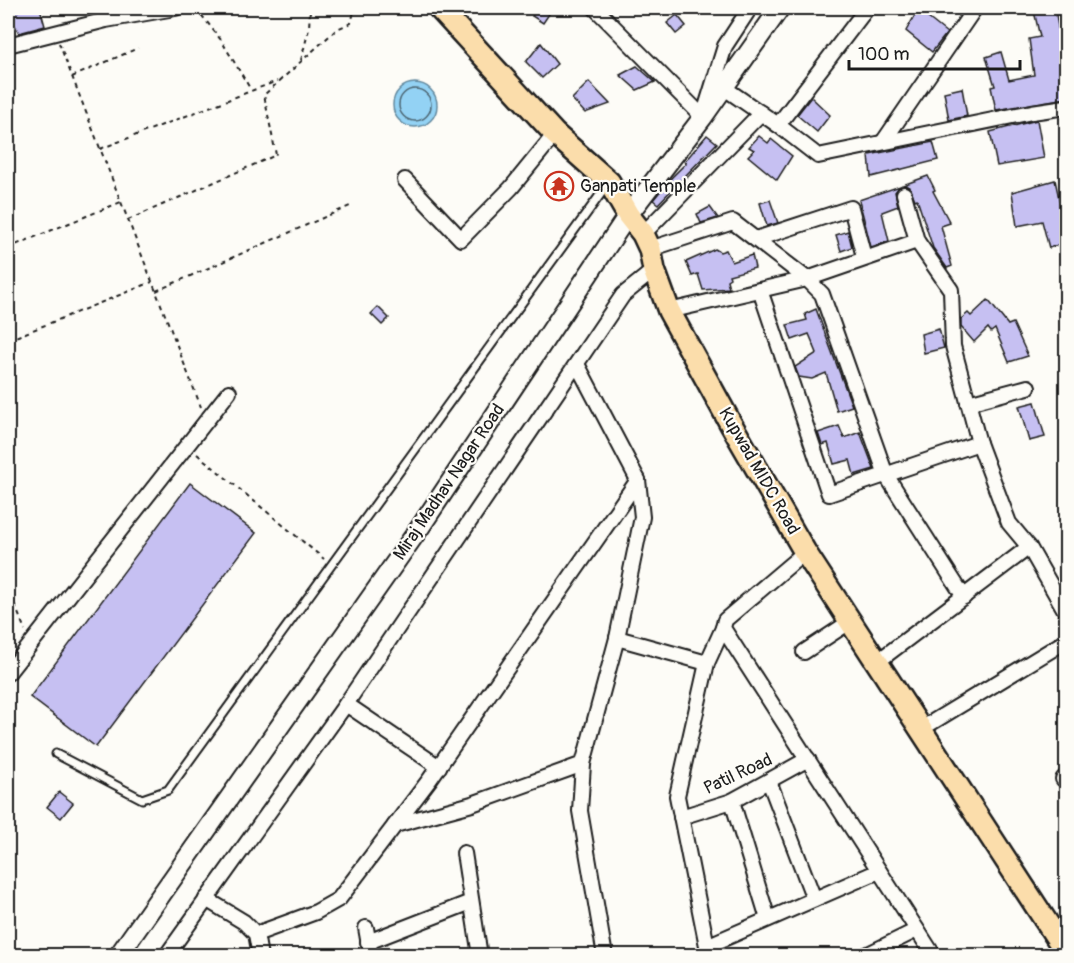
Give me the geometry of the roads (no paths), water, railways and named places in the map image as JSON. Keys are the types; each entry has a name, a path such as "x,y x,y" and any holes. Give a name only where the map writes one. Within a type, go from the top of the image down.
{"main road":[{"name":"Kupwad MIDC Road","path":"439,8 555,134 609,182 649,251 669,310 732,426 805,552 1066,952"}],"street":[{"path":"8,45 106,20 175,8"},
{"path":"595,8 703,117 725,46 750,8"},
{"name":"Miraj Madhav Nagar Road","path":"118,956 421,526 628,215 703,117 780,8"},
{"path":"778,125 867,8"},
{"path":"883,142 975,8"},
{"path":"723,87 818,156 1066,106"},
{"path":"166,956 346,704 577,364 649,251 761,113"},
{"path":"405,180 461,239 511,188 555,134"},
{"path":"904,194 917,241 951,290 953,346 979,443 1009,522 1029,547 1066,612"},
{"path":"756,239 850,208 864,257"},
{"path":"649,251 734,222 807,279 822,294 886,476 964,597"},
{"path":"669,310 807,279 864,257 917,241"},
{"path":"760,290 829,494 979,443"},
{"path":"577,364 638,480 642,517 617,638 583,764 580,811 605,956"},
{"path":"968,403 1028,387"},
{"path":"8,673 230,392"},
{"path":"256,934 316,912 339,899 439,767 638,480"},
{"path":"877,662 1029,547"},
{"path":"805,552 726,620 707,663 677,796 708,950 768,919 879,870"},
{"path":"804,652 850,621"},
{"path":"723,628 934,956"},
{"path":"617,638 707,663"},
{"path":"921,729 1066,641"},
{"path":"346,704 439,767"},
{"name":"Patil Road","path":"681,817 732,801 808,759"},
{"path":"395,825 472,804 583,764"},
{"path":"769,781 814,899"},
{"path":"732,801 768,919"},
{"path":"464,853 480,956"},
{"path":"207,899 244,922 256,934 260,956"},
{"path":"366,928 369,949 471,902"},
{"path":"864,956 917,930"}],"lane":[{"path":"56,754 142,800 168,790 609,182"}],"water":[{"path":"415,83 430,90 437,105 430,120 415,127 400,120 393,105 400,90"}],"place":[{"name":"Ganpati Temple","path":"559,186"}]}
